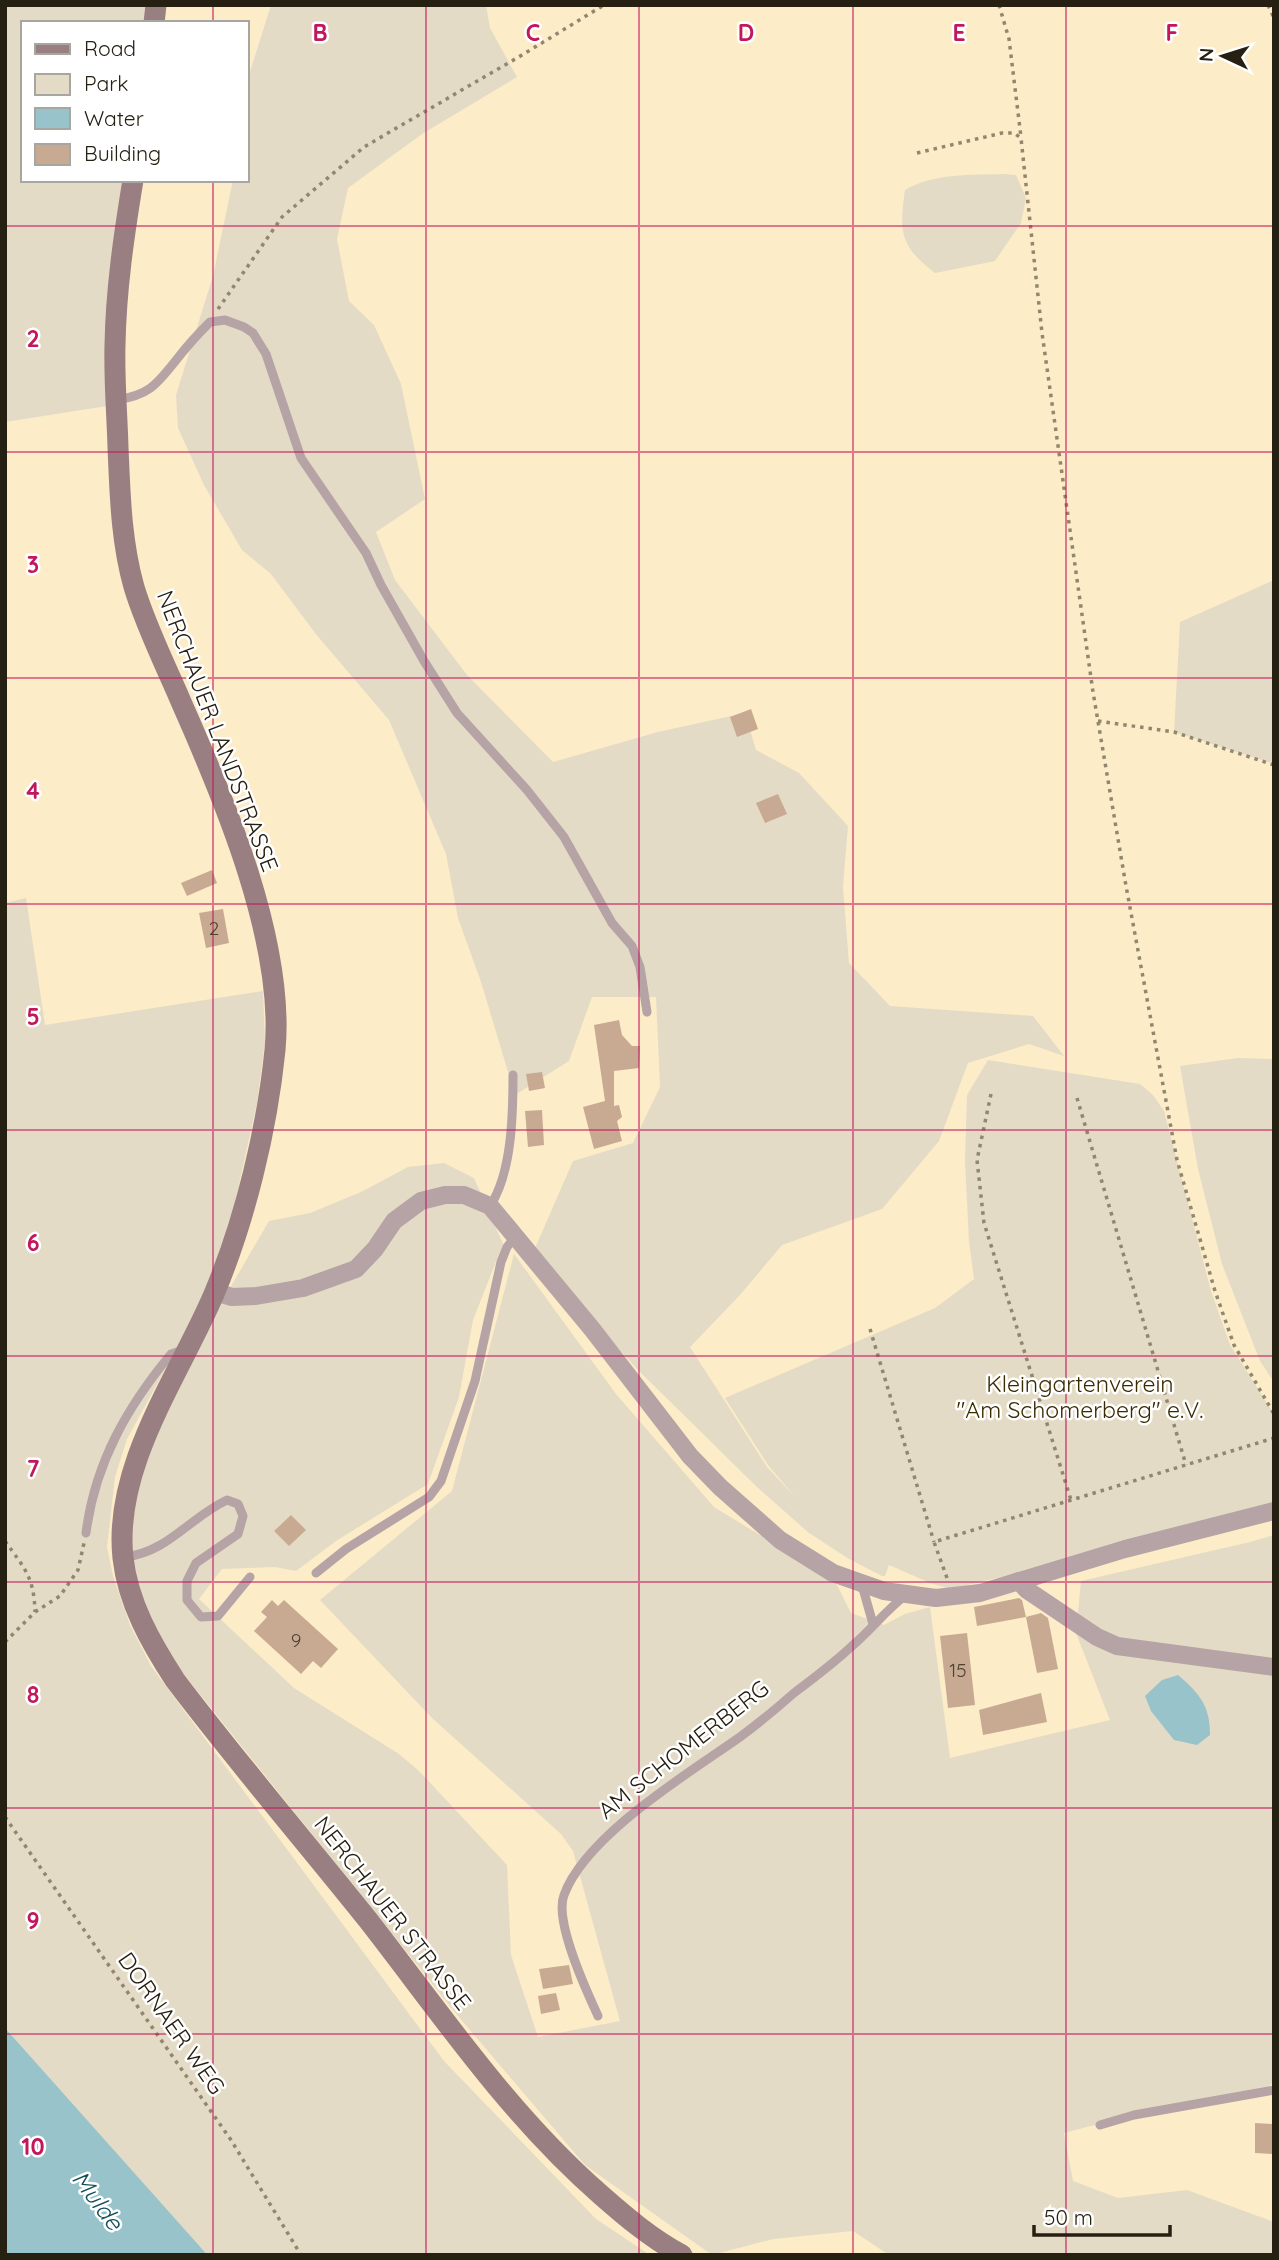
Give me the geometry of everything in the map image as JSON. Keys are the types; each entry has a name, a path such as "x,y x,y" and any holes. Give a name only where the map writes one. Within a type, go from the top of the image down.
{"main road":[{"name":"NERCHAUER LANDSTRASSE","path":"133,182 118,289 115,344 122,526 135,589 199,743 234,834 258,908 275,999 275,1049 264,1118 232,1247 215,1292"},
{"name":"NERCHAUER STRASSE","path":"215,1292 189,1351 150,1427 134,1466 124,1511 123,1557 133,1601 152,1646 174,1681 368,1921 460,2042 569,2168 624,2216 682,2255"}],"street":[{"path":"215,1292 232,1297 267,1294 303,1288 356,1269 375,1249 394,1222 421,1201 444,1195 464,1195 490,1206 600,1339 690,1456 720,1487 780,1540 833,1573 884,1591 936,1598 980,1593 1125,1549 1274,1511"},
{"path":"1019,1581 1027,1590 1097,1637 1117,1646 1274,1667"}],"lane":[{"path":"116,400 135,397 164,377 177,358 210,322 225,320 253,333 266,354 301,458 366,553 424,661 457,713 527,790 564,837 612,923 632,946 640,967 647,1012"},
{"path":"490,1206 505,1171 513,1104 513,1075"},
{"path":"316,1573 346,1549 429,1497 441,1481 475,1381 501,1262 515,1237"},
{"path":"86,1533 90,1504 98,1478 123,1419 171,1354 180,1349 189,1351"},
{"path":"123,1557 145,1555 212,1507 227,1500 238,1504 243,1516 238,1534 196,1563 187,1581 187,1600 201,1617 218,1616 250,1577"},
{"path":"862,1583 873,1624"},
{"name":"AM SCHOMERBERG","path":"598,2016 569,1944 561,1905 573,1877 595,1849 641,1807 742,1735 855,1645 873,1624 907,1594"},
{"path":"1100,2125 1134,2115 1274,2090"}],"path":[{"path":"210,322 282,217 363,147 604,5"},
{"path":"999,5 1009,38 1042,333 1098,722 1177,1160 1215,1291 1234,1345 1274,1414"},
{"path":"1268,5 1274,18"},
{"path":"917,153 1003,133 1014,133 1021,138"},
{"path":"1098,722 1174,732 1274,765"},
{"path":"991,1094 977,1160 984,1223 1071,1500"},
{"path":"1077,1098 1186,1465"},
{"path":"870,1329 934,1542 953,1596"},
{"path":"934,1542 1274,1438"},
{"path":"5,1642 35,1612 60,1596 78,1570 86,1533"},
{"path":"5,1541 25,1568 34,1589 35,1612"},
{"name":"DORNAER WEG","path":"5,1817 231,2140 301,2255"}],"green space":[{"path":"5,5 148,5 146,21 21,21 21,182 123,182 107,406 5,422"},
{"name":"Kleingartenverein \"Am Schomerberg\" e.V.","path":"271,5 486,5 490,28 517,77 422,134 348,188 337,239 349,301 374,325 401,384 425,499 376,532 395,580 467,675 553,762 658,732 745,713 756,750 799,773 848,826 843,887 849,963 890,1006 1033,1016 1064,1056 1029,1044 968,1063 939,1141 882,1209 782,1245 740,1295 690,1347 767,1467 795,1497 768,1465 725,1398 935,1308 974,1279 969,1242 965,1161 967,1095 988,1060 1140,1084 1153,1095 1164,1111 1211,1291 1230,1345 1274,1414 1274,1504 951,1589 889,1565 885,1576 882,1576 849,1559 809,1533 758,1488 639,1371 532,1255 573,1161 633,1143 660,1087 656,997 592,997 569,1061 515,1095 481,982 458,918 446,854 389,720 315,633 271,574 242,550 204,485 178,428 176,395 213,276 233,182 248,182 250,72"},
{"path":"1016,175 1026,198 1021,223 995,261 935,273 915,255 905,238 902,217 905,190 916,184 940,178"},
{"path":"1274,580 1274,764 1174,732 1180,622"},
{"path":"26,898 45,1025 263,991 265,1042 257,1103 234,1207 195,1315 127,1439 115,1477 107,1547 113,1576 130,1625 151,1666 444,2061 596,2219 650,2255 207,2255 5,2028 5,903"},
{"path":"1238,1058 1274,1059 1274,1382 1260,1361 1222,1264 1198,1169 1180,1066"},
{"path":"444,1163 474,1178 503,1244 473,1320 459,1397 428,1484 336,1541 296,1571 275,1567 222,1569 199,1599 294,1688 399,1754 419,1771 507,1865 511,1955 538,2037 620,2021 573,1851 561,1834 432,1718 320,1600 452,1491 514,1254 616,1394 714,1507 835,1581 851,1613 884,1625 905,1614 930,1607 950,1758 1110,1720 1076,1633 1081,1581 1274,1535 1274,2081 1269,2086 1179,2103 1064,2133 1073,2181 1118,2198 1187,2190 1274,2222 1274,2255 889,2255 853,2231 773,2239 712,2255 585,2165 458,2016 162,1647 143,1608 131,1567 131,1487 173,1386 269,1221 310,1213 361,1192 408,1167"}],"water":[{"path":"1178,1675 1198,1695 1206,1708 1210,1735 1197,1745 1174,1740 1151,1711 1145,1696 1162,1680"},
{"name":"Mulde","path":"5,2028 203,2250 207,2255 5,2255"}],"building":[{"path":"751,709 758,729 737,737 730,717"},
{"path":"778,794 787,814 765,823 756,803"},
{"path":"212,870 217,883 187,896 181,883"},
{"path":"223,909 229,943 206,948 199,913"},
{"path":"619,1020 622,1035 632,1046 640,1046 639,1068 614,1071 614,1106 619,1105 622,1117 617,1121 622,1141 594,1149 583,1107 605,1101 594,1025"},
{"path":"542,1072 545,1088 529,1091 526,1074"},
{"path":"542,1110 544,1145 528,1147 525,1111"},
{"path":"291,1515 306,1530 289,1546 274,1531"},
{"path":"1019,1598 1022,1600 1026,1617 977,1626 974,1607"},
{"path":"272,1600 278,1606 284,1600 338,1649 321,1668 313,1661 301,1674 254,1631 267,1617 261,1612"},
{"path":"1041,1613 1048,1618 1058,1669 1037,1673 1026,1617"},
{"path":"967,1633 975,1705 948,1708 940,1636"},
{"path":"1041,1693 1047,1722 983,1735 979,1710"},
{"path":"569,1965 573,1984 543,1989 539,1969"},
{"path":"556,1993 560,2010 541,2014 538,1996"},
{"path":"1255,2123 1274,2124 1274,2154 1255,2153"}]}
